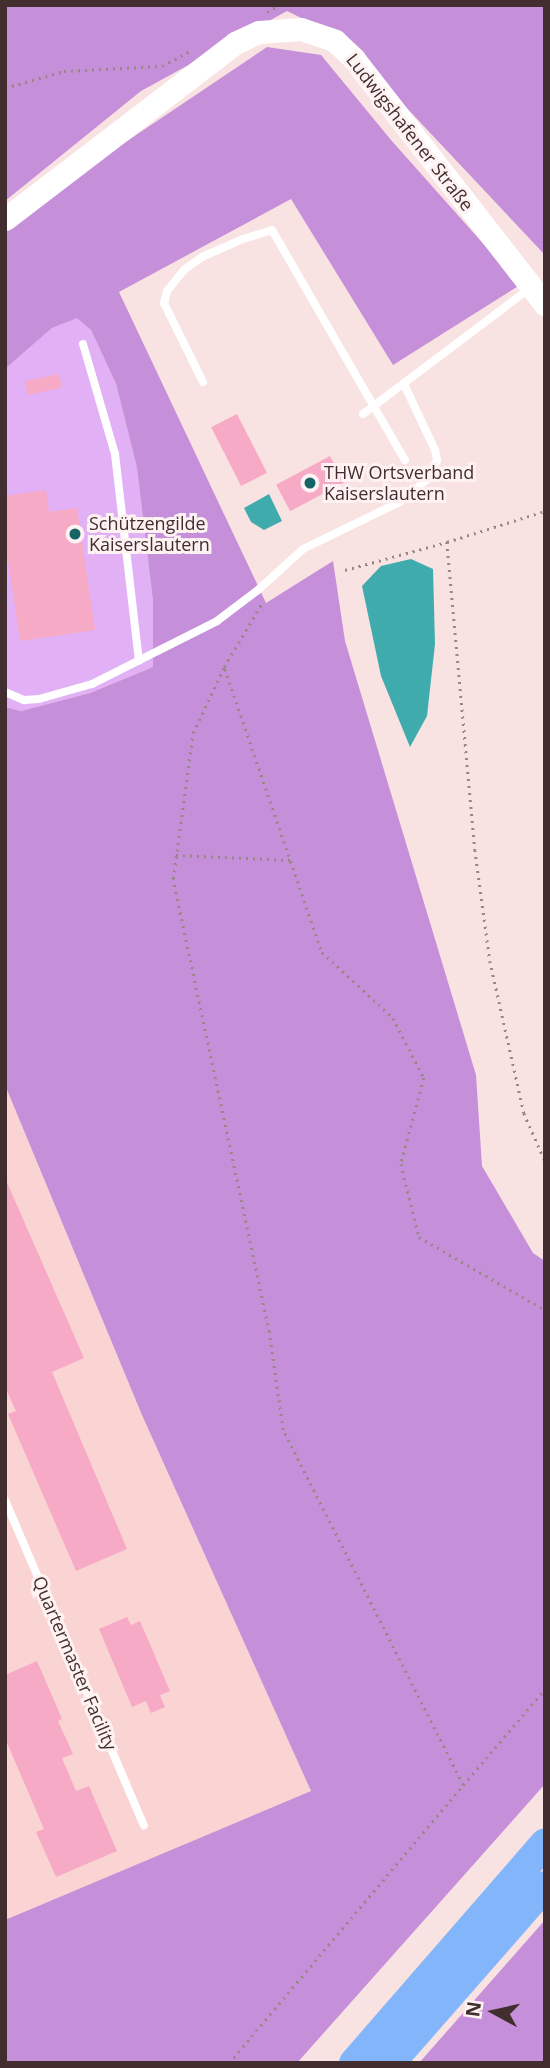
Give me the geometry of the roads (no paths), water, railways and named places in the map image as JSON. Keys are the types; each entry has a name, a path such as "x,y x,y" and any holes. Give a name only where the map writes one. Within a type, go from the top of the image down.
{"highway":[{"path":"354,2063 545,1843"},
{"path":"390,2063 545,1886"}],"street":[{"name":"Ludwigshafener Straße","path":"5,219 235,43 259,32 301,30 335,41 354,59 538,296"}],"lane":[{"path":"203,382 164,303 167,291 185,269 202,257 232,243 272,230 405,460"},
{"path":"363,414 538,296"},
{"path":"83,344 116,454 139,661"},
{"path":"5,692 24,700 39,699 92,684 217,621 258,590 303,549 394,506 435,470 435,450 404,384"},
{"name":"Quartermaster Facility","path":"5,1500 144,1826"}],"water":[{"path":"269,494 282,521 264,530 251,522 244,508"},
{"path":"411,559 433,569 435,644 427,716 410,747 381,676 362,586 381,566"}],"place":[{"name":"THW Ortsverband Kaiserslautern","path":"310,483"},
{"name":"Schützengilde Kaiserslautern","path":"75,534"}]}
